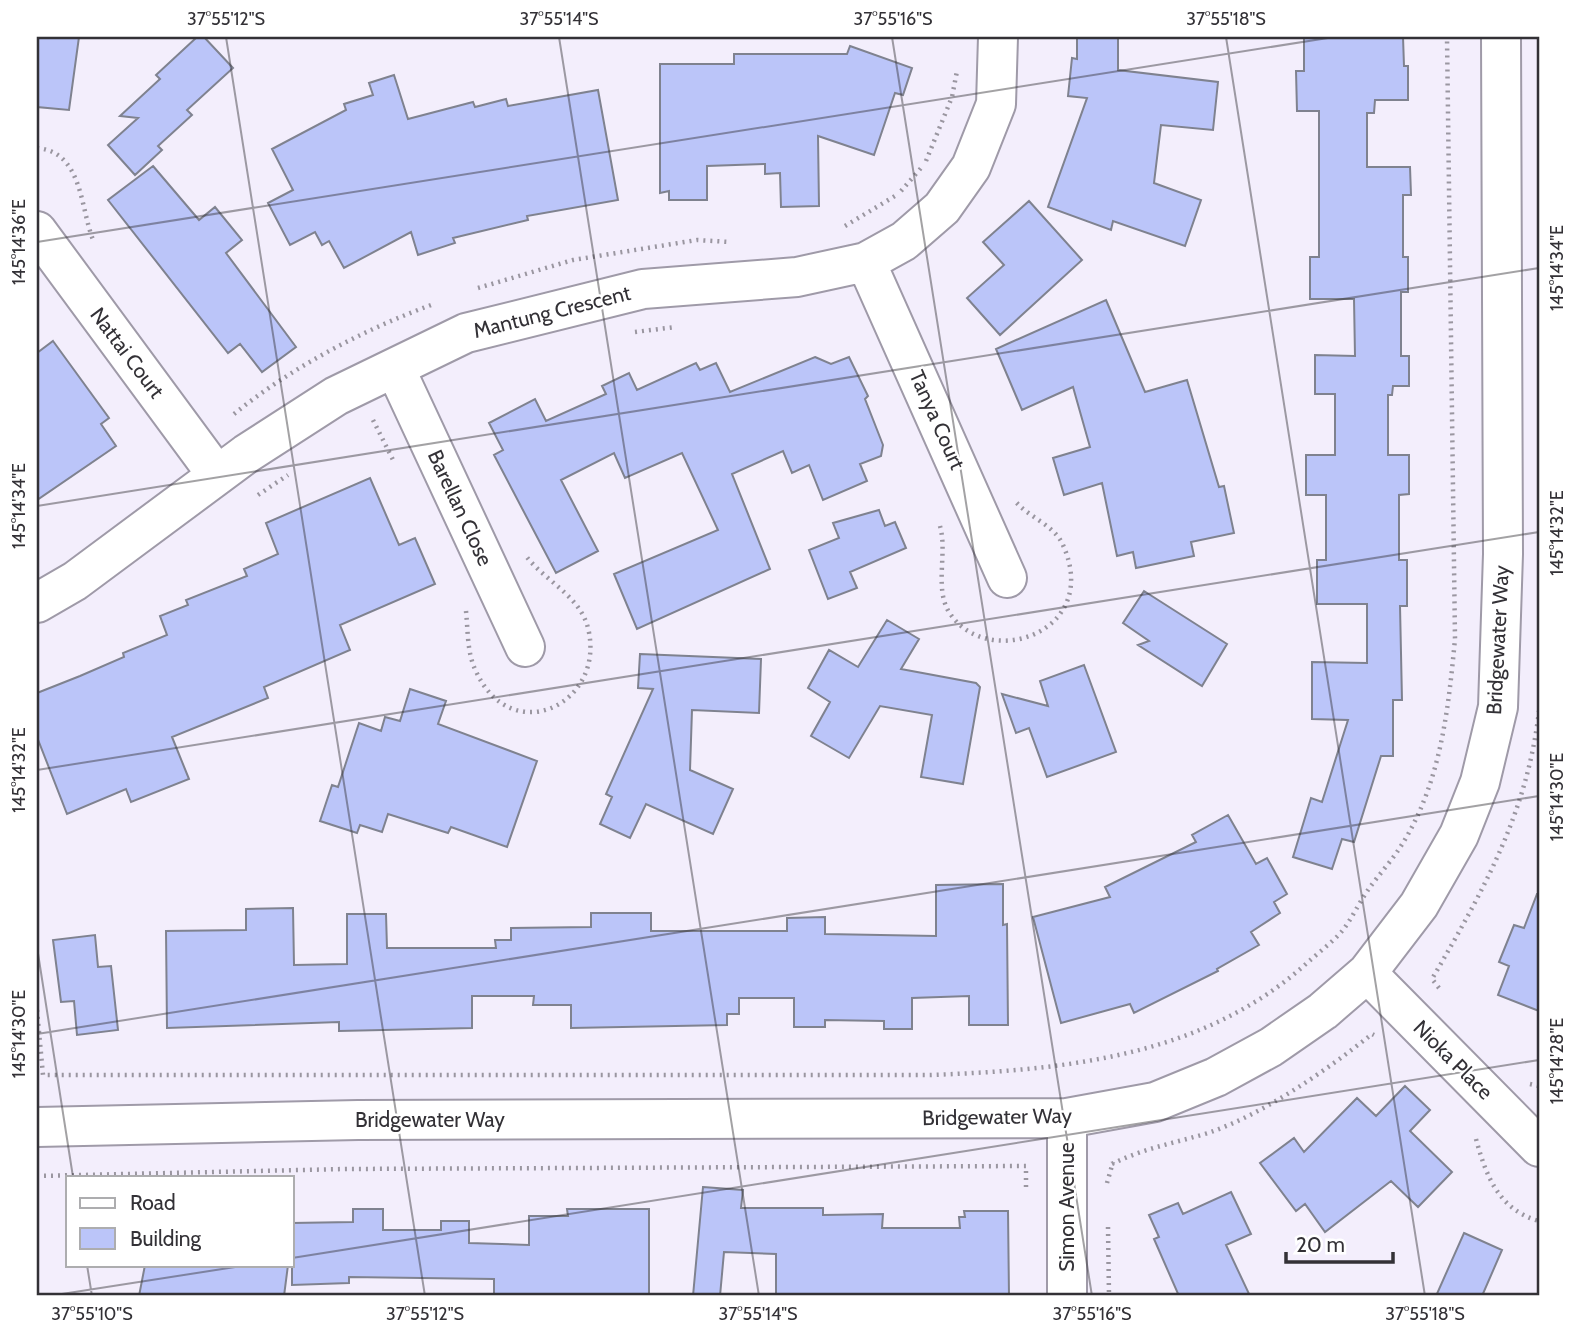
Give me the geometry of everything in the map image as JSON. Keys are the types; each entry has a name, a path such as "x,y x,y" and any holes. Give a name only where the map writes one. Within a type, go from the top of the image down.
{"street":[{"name":"Mantung Crescent","path":"37,603 75,581 217,475 336,396 466,333 643,289 797,277 866,262 904,241 942,208 971,167 996,104 998,37"},
{"name":"Bridgewater Way","path":"37,1128 358,1120 1067,1118 1155,1102 1216,1077 1271,1047 1323,1012 1367,973 1419,905 1459,835 1480,782 1498,707 1503,554 1501,37"},
{"name":"Nattai Court","path":"37,231 217,475"},
{"name":"Tanya Court","path":"866,262 1007,578"},
{"name":"Barellan Close","path":"395,369 525,647"},
{"name":"Nioka Place","path":"1367,973 1539,1147"},
{"name":"Simon Avenue","path":"1067,1118 1067,1296"}],"path":[{"path":"37,1010 43,1075 930,1075 1027,1072 1088,1063 1142,1049 1244,1012 1297,972 1342,932 1399,850 1433,779 1448,709 1455,639 1447,37"},
{"path":"37,148 56,156 77,178 96,246"},
{"path":"627,333 683,326"},
{"path":"1107,1187 1113,1163 1142,1149 1208,1133 1249,1116 1372,1034 1382,1043"},
{"path":"1475,1135 1493,1187 1520,1216 1539,1221"},
{"path":"37,1176 345,1169 1026,1166"},
{"path":"1107,1213 1109,1296"}],"building":[{"path":"37,37 79,37 69,110 37,107"},
{"path":"197,37 204,37 233,68 187,110 192,115 158,146 162,150 135,175 108,145 138,118 120,116 160,79 156,75"},
{"path":"1077,37 1118,37 1118,70 1218,82 1213,130 1161,125 1154,183 1201,200 1185,246 1113,221 1111,230 1048,207 1087,98 1068,96 1072,58 1077,59"},
{"path":"1304,37 1403,37 1404,66 1408,66 1408,100 1375,100 1374,113 1367,113 1367,167 1410,167 1411,195 1403,195 1403,257 1408,257 1408,292 1401,292 1401,356 1409,356 1409,386 1393,386 1392,395 1388,395 1388,455 1409,455 1409,494 1399,495 1399,560 1407,560 1407,606 1400,606 1402,700 1393,700 1393,756 1381,756 1354,842 1342,839 1332,869 1293,857 1311,798 1322,802 1348,720 1312,719 1312,662 1367,663 1367,604 1317,604 1317,560 1326,560 1326,495 1306,495 1306,455 1335,455 1335,394 1315,394 1315,355 1355,356 1354,299 1310,299 1310,257 1319,257 1319,111 1297,111 1296,71 1304,71"},
{"path":"850,46 912,68 903,95 895,93 874,155 818,136 819,206 781,207 780,173 765,174 765,164 707,166 707,200 669,200 669,191 660,193 660,64 734,64 734,54 847,54"},
{"path":"394,75 408,119 473,102 475,107 506,99 508,106 598,90 618,200 527,216 528,220 453,238 455,243 418,255 411,232 344,268 329,241 322,245 315,232 290,245 268,203 293,190 272,149 346,110 344,104 373,95 369,83"},
{"path":"153,166 199,220 215,207 242,240 226,253 296,347 262,372 240,344 228,353 108,200"},
{"path":"1029,201 1082,260 1000,335 967,298 1004,265 983,242"},
{"path":"1106,300 1145,392 1187,380 1219,487 1224,486 1234,533 1191,542 1194,556 1136,568 1133,552 1117,556 1102,483 1064,495 1053,458 1090,447 1073,387 1022,410 996,349"},
{"path":"53,341 109,418 101,424 116,446 37,500 37,353"},
{"path":"815,357 831,364 849,357 868,396 865,399 883,445 881,456 860,464 867,481 823,500 809,465 792,473 783,451 732,474 770,569 637,629 614,574 718,530 682,453 625,478 614,453 561,480 598,551 556,573 494,455 503,450 489,423 535,399 546,421 606,394 602,386 629,373 637,390 696,363 700,370 716,363 730,392"},
{"path":"370,478 399,545 415,538 435,584 340,625 350,650 264,687 268,698 172,737 189,779 131,802 126,789 67,814 37,737 37,693 124,657 123,653 167,635 160,616 188,605 186,600 247,576 244,569 278,554 266,523"},
{"path":"879,510 885,526 895,522 906,548 850,572 857,588 828,599 809,550 839,538 833,523"},
{"path":"1144,591 1227,644 1202,686 1138,645 1149,641 1123,623"},
{"path":"887,620 919,639 901,669 976,683 980,687 963,784 921,777 932,715 880,706 849,758 811,736 830,702 808,688 829,650 858,667"},
{"path":"640,654 761,659 759,713 692,710 690,770 733,789 713,834 646,804 630,838 600,824 612,797 606,794 653,689 638,688"},
{"path":"1084,665 1116,752 1047,777 1029,728 1016,733 1002,694 1048,706 1040,681"},
{"path":"410,689 446,701 438,724 537,761 507,847 451,827 448,833 388,814 382,832 360,825 357,833 320,821 332,785 338,787 359,723 381,731 385,717 400,721"},
{"path":"1228,815 1256,864 1267,858 1287,894 1274,902 1280,913 1251,932 1259,945 1217,969 1218,971 1134,1013 1130,1004 1061,1023 1033,917 1110,897 1105,887 1196,842 1192,835"},
{"path":"1003,884 1003,925 1007,924 1008,1025 969,1025 969,996 912,998 912,1029 884,1029 884,1021 825,1020 825,1027 794,1027 794,998 739,998 739,1014 727,1014 727,1025 571,1028 571,1005 533,1005 534,996 472,996 472,1028 339,1031 339,1022 167,1028 166,931 246,930 246,909 293,908 294,965 347,964 347,914 386,914 387,948 496,948 495,940 511,940 511,928 591,927 591,913 651,913 651,931 787,931 787,918 825,917 825,934 936,936 936,885"},
{"path":"1537,894 1539,1011 1498,995 1509,966 1499,962 1514,925 1524,928"},
{"path":"95,935 98,967 111,966 118,1030 77,1035 74,1001 61,1002 53,940"},
{"path":"1405,1086 1430,1110 1410,1131 1452,1172 1418,1207 1391,1181 1325,1232 1305,1204 1296,1211 1260,1163 1294,1138 1304,1152 1357,1098 1376,1116"},
{"path":"703,1187 743,1190 741,1208 823,1208 823,1215 883,1214 882,1228 960,1228 959,1217 965,1217 964,1211 1008,1211 1009,1296 776,1296 776,1254 724,1252 720,1296 693,1296"},
{"path":"1231,1192 1251,1234 1226,1245 1250,1296 1179,1296 1154,1239 1159,1237 1149,1215 1178,1203 1183,1214"},
{"path":"353,1209 383,1209 383,1230 441,1230 441,1221 469,1221 469,1243 529,1245 529,1216 568,1216 567,1209 649,1209 649,1296 494,1296 494,1279 349,1277 349,1283 292,1285 294,1223 353,1222"},
{"path":"1464,1233 1502,1250 1482,1296 1436,1296"},
{"path":"145,1266 288,1266 284,1296 139,1296"}]}
